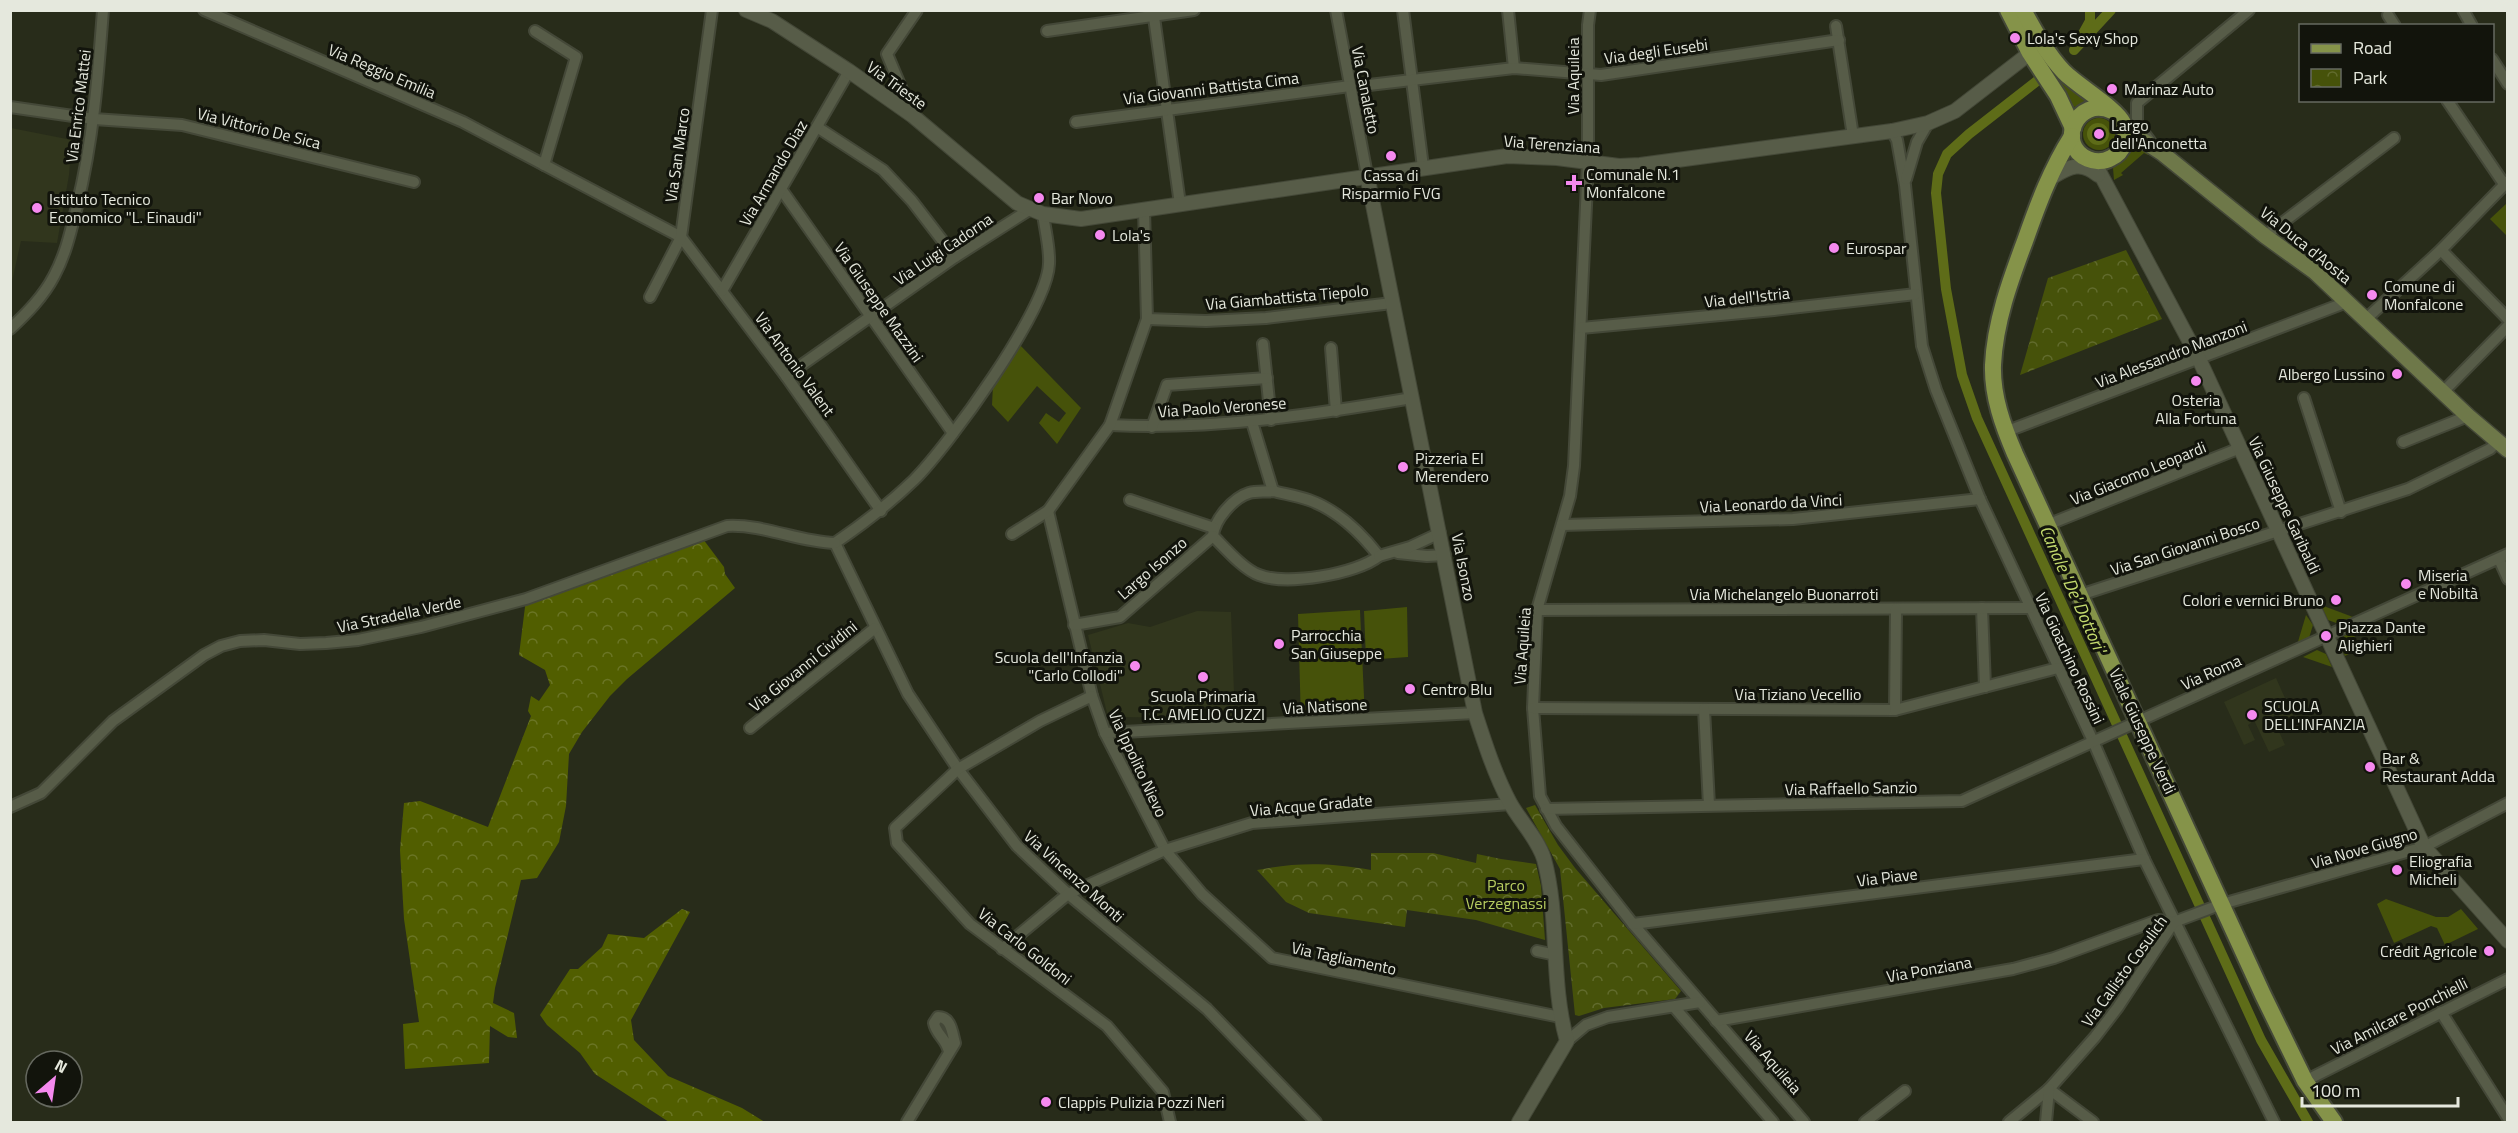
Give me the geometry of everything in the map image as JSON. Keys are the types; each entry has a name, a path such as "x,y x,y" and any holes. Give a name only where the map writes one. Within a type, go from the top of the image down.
{"main road":[{"path":"2008,10 2030,53 2058,96 2076,149 2089,159"},
{"path":"2023,10 2055,61 2119,119 2124,143 2117,154 2105,160 2071,159 2051,177"},
{"path":"2051,177 2061,131 2058,96"},
{"path":"2051,177 2078,118 2087,110 2100,108 2119,119"},
{"name":"Via Duca d'Aosta","path":"2119,119 2265,236 2315,272 2503,446"},
{"name":"Viale Giuseppe Verdi","path":"2051,177 2003,303 1996,338 1993,368 1997,400 2005,432 2080,595 2132,724 2215,907 2305,1081 2334,1122"}],"street":[{"name":"Via Enrico Mattei","path":"10,329 54,277 67,246 87,167 94,119 103,10"},
{"name":"Via Reggio Emilia","path":"204,10 464,122 681,237"},
{"name":"Via San Marco","path":"650,297 681,237 712,10"},
{"name":"Via Trieste","path":"746,10 772,21 849,70 913,116 1023,206"},
{"path":"913,116 887,54 916,10"},
{"path":"1047,31 1153,13 1194,10"},
{"name":"Via Canaletto","path":"1336,10 1367,175"},
{"path":"1403,10 1423,167"},
{"path":"1508,10 1514,68"},
{"name":"Via Aquileia","path":"1590,10 1588,25 1588,162 1574,466 1562,525 1537,610 1533,708 1540,796 1556,826 1633,924 1804,1122"},
{"path":"2119,119 2249,10"},
{"path":"2463,10 2471,24"},
{"path":"1153,13 1180,204"},
{"path":"2388,15 2394,24"},
{"path":"1836,26 1853,136"},
{"path":"535,31 576,57 544,165"},
{"name":"Via degli Eusebi","path":"1369,85 1514,68 1601,75 1839,40"},
{"path":"2030,53 2042,56 2060,77 2078,90 2088,93"},
{"name":"Via Terenziana","path":"1023,206 1043,214 1081,219 1508,156 1557,158 1619,166 1640,165 1892,131 1928,123 1955,111 2030,53"},
{"path":"2494,61 2508,84"},
{"name":"Via Armando Diaz","path":"722,291 849,70"},
{"name":"Via Giovanni Battista Cima","path":"1076,122 1350,86"},
{"path":"2366,319 2441,250 2506,182 2448,102"},
{"path":"2137,103 2137,124 2160,153"},
{"name":"Via Vittorio De Sica","path":"10,107 94,119 182,125 414,182"},
{"name":"Via Gioachino Rossini","path":"1905,185 1908,165 1928,123"},
{"path":"817,127 883,170 912,201 955,257"},
{"name":"Via Gioachino Rossini","path":"1892,131 1897,140 1905,185 1922,346 1936,390 1980,499 2093,741 2144,859 2274,1122"},
{"path":"2265,236 2394,138"},
{"path":"2089,159 2106,182"},
{"path":"2051,177 2076,165 2085,166 2106,182"},
{"name":"Via Isonzo","path":"1367,175 1445,555 1475,714 1492,764 1511,804 1543,856 1556,955 1560,1017 1567,1041"},
{"name":"Via Giuseppe Garibaldi","path":"2106,182 2199,359 2424,847 2508,942"},
{"name":"Via Giuseppe Mazzini","path":"782,189 953,433"},
{"name":"Via Luigi Cadorna","path":"786,376 955,257 1023,206"},
{"path":"1012,534 1048,511 1110,425 1147,319 1144,209"},
{"path":"835,543 881,511 915,479 953,433 1015,342 1043,287 1049,264 1043,214"},
{"name":"Via Antonio Valent","path":"681,237 786,376 881,511"},
{"path":"2441,250 2508,319"},
{"name":"Via dell'Istria","path":"1581,328 1916,294"},
{"name":"Via Alessandro Manzoni","path":"2005,432 2347,302"},
{"name":"Via Giambattista Tiepolo","path":"1147,319 1206,321 1266,318 1392,303"},
{"path":"2443,392 2508,326"},
{"path":"1263,344 1271,420"},
{"path":"1331,348 1336,411"},
{"path":"1152,427 1167,385 1267,378"},
{"name":"Via Paolo Veronese","path":"1110,425 1152,427 1252,422 1412,398"},
{"path":"2304,398 2341,512"},
{"path":"2403,442 2469,416"},
{"path":"1252,422 1273,491"},
{"name":"Via San Giovanni Bosco","path":"2080,595 2408,489 2503,446"},
{"name":"Via Giacomo Leopardi","path":"2047,525 2240,448"},
{"name":"Largo Isonzo","path":"1074,625 1120,617 1214,532 1230,506 1248,493 1273,491 1311,501 1343,520 1363,536 1379,556"},
{"name":"Via Leonardo da Vinci","path":"1562,525 1793,519 1980,499"},
{"name":"Largo Isonzo","path":"1130,500 1214,532 1257,575 1274,579 1312,577 1369,564 1379,556 1440,533"},
{"name":"Via Ippolito Nievo","path":"1048,511 1092,696 1105,733 1165,850"},
{"name":"Via Stradella Verde","path":"10,807 41,793 112,721 204,655 221,646 240,641 264,640 326,644 421,627 526,600 727,526 746,525 814,543 835,543"},
{"name":"Via Vincenzo Monti","path":"835,543 908,694 958,769 1017,846 1068,894 1206,1009 1316,1122"},
{"name":"Largo Isonzo","path":"1394,552 1427,556 1445,555"},
{"path":"2326,636 2503,556 2508,579"},
{"path":"1982,608 1985,687"},
{"name":"Via Michelangelo Buonarroti","path":"1537,610 2030,608"},
{"path":"1895,710 1896,609"},
{"name":"Via Giovanni Cividini","path":"750,728 875,628"},
{"name":"Via Roma","path":"2132,724 2326,636"},
{"name":"Via Tiziano Vecellio","path":"1533,708 1895,710 2058,668"},
{"path":"958,769 1040,721 1092,696"},
{"path":"1704,709 1709,805"},
{"name":"Via Natisone","path":"1105,733 1475,714"},
{"name":"Via Raffaello Sanzio","path":"1546,809 1962,801 2132,724"},
{"name":"Via Carlo Goldoni","path":"958,769 895,828 897,843 970,924 1107,1026 1163,1092 1170,1122"},
{"name":"Via Nove Giugno","path":"2215,907 2424,847 2508,803"},
{"name":"Via Acque Gradate","path":"1002,949 1068,894 1165,850 1252,823 1511,804"},
{"name":"Via Tagliamento","path":"1165,850 1202,894 1272,958 1560,1017"},
{"name":"Via Piave","path":"1633,924 2144,859"},
{"name":"Via Callisto Cosulich","path":"2009,1122 2049,1089 2118,1007 2174,922 2215,907"},
{"name":"Via Ponziana","path":"1716,1021 2013,969 2054,958 2158,920 2174,922"},
{"path":"2141,927 2160,940"},
{"path":"1537,951 1556,955"},
{"name":"Via Amilcare Ponchielli","path":"2305,1081 2508,979"},
{"path":"1519,1122 1567,1041 1586,1025 1608,1017 1675,1008 1700,1002"},
{"path":"1675,1008 1773,1122"},
{"path":"2440,1012 2508,1118"},
{"path":"907,1122 949,1053"},
{"path":"2046,1122 2049,1089"},
{"path":"2049,1089 2093,1122"},
{"path":"1865,1122 1905,1091"}],"shaded area":[{"path":"2098,123 2106,126 2109,134 2106,142 2098,145 2090,142 2087,134 2090,126"},
{"name":"Istituto Tecnico Economico \"L. Einaudi\"","path":"11,128 72,140 69,175 57,243 21,241 11,286"},
{"path":"1197,611 1231,612 1235,718 1108,717 1088,635 1128,623 1150,627"},
{"name":"SCUOLA DELL'INFANZIA","path":"2276,678 2293,716 2282,721 2277,712 2274,715 2273,718 2285,745 2269,752 2253,718 2248,725 2255,740 2244,745 2224,702"}],"green space":[{"path":"2052,73 2085,101 2075,107 2071,106"},
{"path":"2099,118 2111,122 2115,134 2111,146 2099,150 2087,146 2083,134 2087,122"},
{"path":"2133,145 2149,152 2148,155 2144,153 2121,173 2123,175 2114,180 2113,168"},
{"path":"2507,203 2507,236 2490,219"},
{"path":"2126,250 2162,319 2020,375 2048,278"},
{"path":"1019,344 1081,408 1057,444 1039,423 1046,413 1059,422 1066,413 1037,386 1008,422 992,405 993,385"},
{"path":"700,535 724,567 725,574 735,588 610,696 582,732 569,754 566,806 559,842 537,878 521,880 495,988 493,1003 514,1013 517,1038 508,1037 490,1026 489,1063 405,1069 403,1024 419,1022 404,919 400,850 404,803 420,801 488,827 531,716 528,711 531,696 539,701 550,685 545,670 519,655 526,599"},
{"path":"2321,605 2353,617 2339,624 2328,620"},
{"path":"1407,607 1408,657 1366,660 1364,611"},
{"path":"1360,610 1365,719 1301,722 1298,614"},
{"path":"2306,615 2313,625 2309,638 2297,645"},
{"path":"2359,628 2360,631 2354,635 2360,648 2345,656 2339,645 2344,636"},
{"path":"2317,650 2326,654 2332,667 2303,657"},
{"path":"1535,805 1558,845 1575,868 1681,991 1675,999 1604,1008 1579,1016 1575,1015 1560,869 1526,808"},
{"name":"Parco Verzegnassi","path":"1371,853 1433,853 1476,863 1477,854 1536,864 1541,886 1545,940 1476,920 1407,910 1405,927 1309,913 1286,902 1257,870 1314,864 1371,870"},
{"path":"2386,899 2436,917 2448,917 2461,909 2478,929 2445,945 2437,928 2431,926 2394,943 2377,904"},
{"path":"682,909 690,912 631,1020 634,1040 668,1076 742,1108 765,1122 669,1122 595,1074 580,1053 547,1025 540,1015 570,969 578,969 602,947 608,934 644,938"}],"waterway":[{"name":"Canale \"De' Dottori\"","path":"2079,41 2090,21 2090,10"},
{"name":"Canale \"De' Dottori\"","path":"2074,50 2111,10"},
{"name":"Canale \"De' Dottori\"","path":"2037,81 1947,154 1938,174 1936,193 1946,289 1962,375 1977,418 2261,1040 2308,1122"}],"place":[{"name":"Lola's Sexy Shop","path":"2015,38"},
{"name":"Marinaz Auto","path":"2112,89"},
{"name":"Largo dell'Anconetta","path":"2099,134"},
{"name":"Cassa di Risparmio FVG","path":"1391,156"},
{"name":"Comunale N.1 Monfalcone","path":"1574,183"},
{"name":"Bar Novo","path":"1039,198"},
{"name":"Istituto Tecnico Economico \"L. Einaudi\"","path":"37,208"},
{"name":"Lola's","path":"1100,235"},
{"name":"Eurospar","path":"1834,248"},
{"name":"Comune di Monfalcone","path":"2372,295"},
{"name":"Albergo Lussino","path":"2397,374"},
{"name":"Osteria Alla Fortuna","path":"2196,381"},
{"name":"Pizzeria El Merendero","path":"1403,467"},
{"name":"Miseria e Nobiltà","path":"2406,584"},
{"name":"Colori e vernici Bruno","path":"2336,600"},
{"name":"Piazza Dante Alighieri","path":"2326,636"},
{"name":"Parrocchia San Giuseppe","path":"1279,644"},
{"name":"Scuola dell'Infanzia \"Carlo Collodi\"","path":"1135,666"},
{"name":"Scuola Primaria T.C. AMELIO CUZZI","path":"1203,677"},
{"name":"Centro Blu","path":"1410,689"},
{"name":"SCUOLA DELL'INFANZIA","path":"2252,715"},
{"name":"Bar & Restaurant Adda","path":"2370,767"},
{"name":"Eliografia Micheli","path":"2397,870"},
{"name":"Crédit Agricole","path":"2489,951"},
{"name":"Clappis Pulizia Pozzi Neri","path":"1046,1102"}]}
